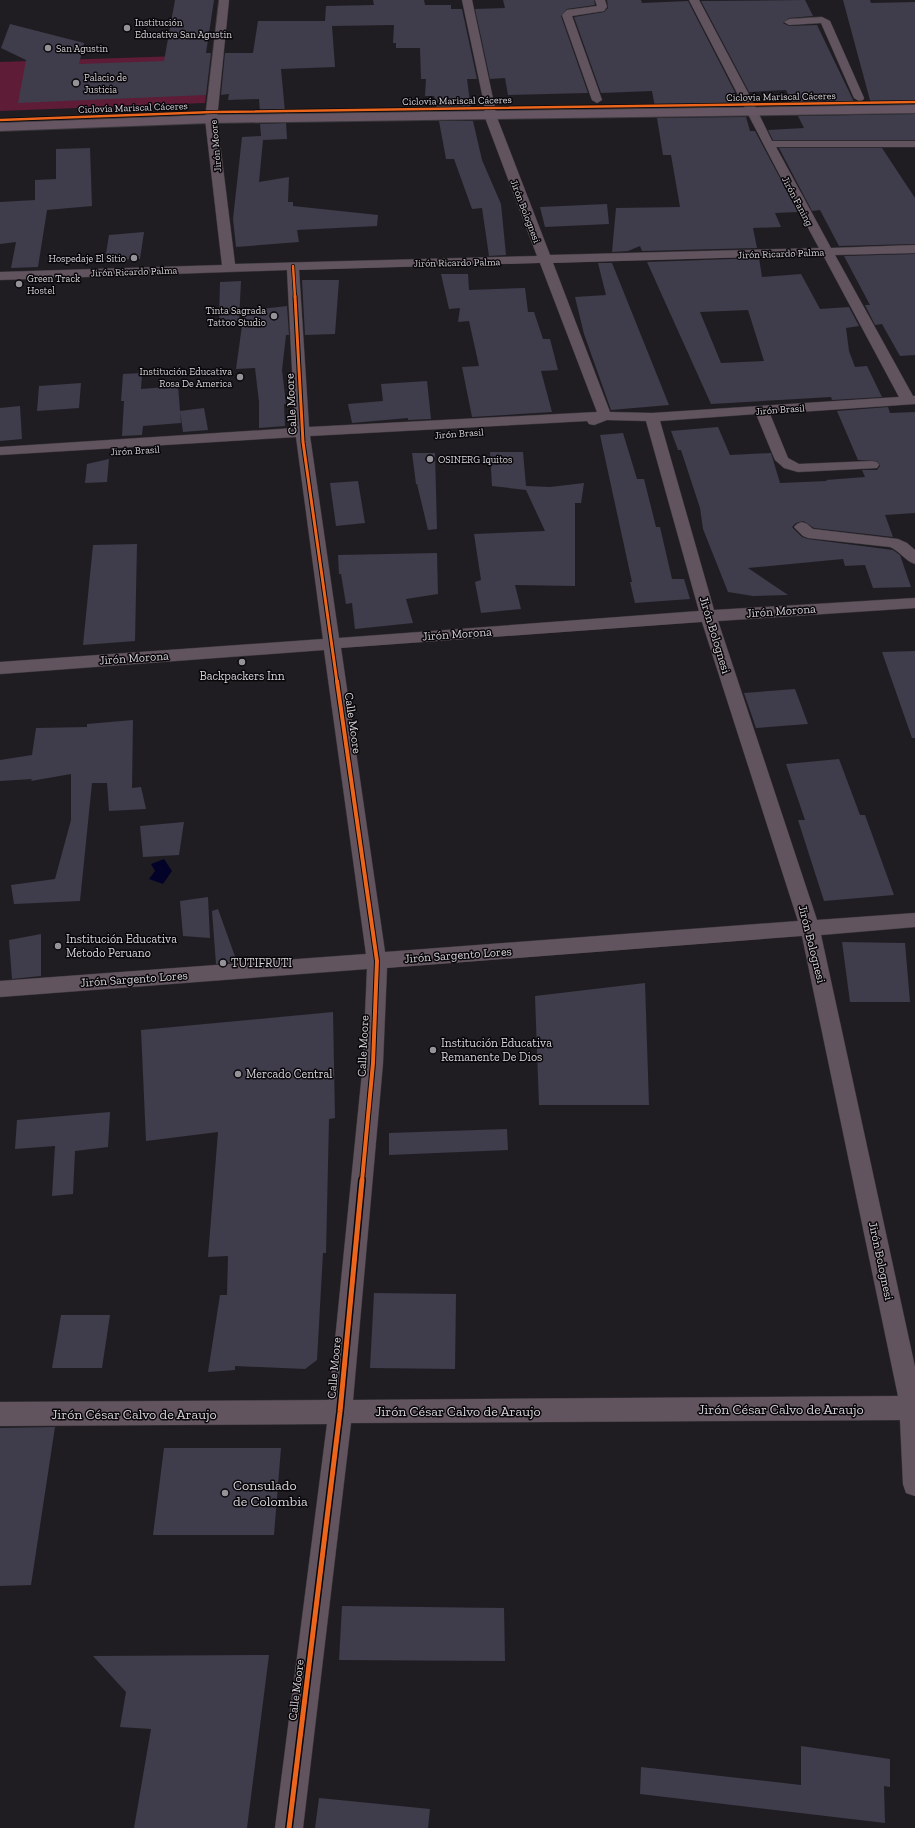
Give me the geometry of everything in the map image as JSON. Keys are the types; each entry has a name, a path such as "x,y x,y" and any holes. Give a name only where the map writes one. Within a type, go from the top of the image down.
{"main road":[{"path":"0,127 212,113 488,101 915,97"},
{"path":"0,114 212,113 490,115 915,109"}],"street":[{"name":"Jirón Moore","path":"224,0 212,113 229,268"},
{"name":"Jirón Bolognesi","path":"467,0 490,115 544,260 605,416"},
{"path":"597,100 567,15 571,12 600,9 602,7 600,0"},
{"name":"Jirón Faning","path":"694,0 747,99 751,111 825,252 911,400"},
{"path":"789,22 826,21 859,98"},
{"path":"768,144 915,144"},
{"name":"Jirón Ricardo Palma","path":"0,276 293,266 915,249"},
{"name":"Calle Moore","path":"289,1828 340,1412 372,1063 377,961 303,437 293,266"},
{"name":"Jirón Brasil","path":"0,457 150,445 303,437 605,416 652,417 911,400"},
{"path":"761,410 782,460 789,465 798,468 872,465"},
{"name":"Jirón Bolognesi","path":"652,417 708,616 810,928 913,1408 915,1484"},
{"path":"0,451 150,445"},
{"path":"802,527 808,533 820,535 893,542 902,546 915,558"},
{"name":"Jirón Morona","path":"0,668 708,616 915,603"},
{"name":"Jirón Sargento Lores","path":"0,989 915,920"},
{"name":"Jirón César Calvo de Araujo","path":"0,1414 913,1408"}],"shaded area":[{"path":"210,55 205,103 0,111 0,62"}],"water":[{"path":"164,859 172,871 163,884 149,879 155,871 151,864"}],"building":[{"path":"175,0 214,0 206,53 211,53 206,95 18,103 26,60 1,48 10,24 84,43 79,64 164,61"},
{"path":"373,0 424,0 425,5 451,5 451,9 462,9 477,79 467,79 471,110 437,110 434,96 425,96 426,79 421,79 420,48 396,48 396,43 393,43 394,25 332,26 335,67 281,69 285,112 260,113 259,99 228,100 229,94 221,95 225,53 253,53 258,21 325,21 326,6 374,5"},
{"path":"503,0 594,0 595,5 567,9 561,16 588,93 508,95 505,78 490,79 475,9 505,8"},
{"path":"607,0 641,0 642,3 688,1 742,106 655,107 652,91 601,93 574,17 604,12 608,8"},
{"path":"805,0 813,16 789,18 783,23 789,26 817,25 855,104 793,105 786,90 749,92 701,1"},
{"path":"843,0 870,0 871,3 915,2 915,104 871,104"},
{"path":"915,114 915,140 773,140 768,130 804,128 798,116"},
{"path":"746,117 750,131 755,131 798,212 775,213 781,227 753,228 757,248 642,251 640,246 628,251 612,252 616,208 680,207 671,155 663,155 657,118"},
{"path":"439,121 473,121 482,160 501,204 506,255 489,256 482,208 472,209 454,159 446,159"},
{"path":"286,123 287,139 263,140 259,182 289,177 288,202 293,202 293,206 378,215 377,226 297,230 299,242 236,247 233,219 242,137 261,136 260,124"},
{"path":"90,148 92,206 47,210 38,267 11,268 16,242 0,244 0,202 35,200 35,180 56,179 56,149"},
{"path":"779,148 882,148 915,198 915,244 839,246 820,210 812,211"},
{"path":"607,204 609,224 545,227 540,207"},
{"path":"144,232 140,259 105,260 109,235"},
{"path":"915,254 915,355 900,356 882,324 875,325 865,305 870,305 844,256"},
{"path":"759,258 762,277 801,274 820,309 849,307 859,326 846,328 849,351 855,367 867,366 882,397 832,400 831,397 711,404 647,262","holes":["748,310 764,361 721,363 700,312"]},
{"path":"598,263 612,263 669,405 611,410 584,334 575,297 606,295"},
{"path":"441,274 468,274 469,290 525,288 528,312 534,312 543,339 550,339 558,370 541,371 552,412 472,417 462,367 479,366 469,321 458,322 460,308 449,309"},
{"path":"302,280 339,280 335,334 305,335"},
{"path":"241,281 239,321 219,321 220,282"},
{"path":"287,306 289,335 286,335 282,370 286,404 284,404 285,426 259,428 259,402 255,368 236,369 244,311"},
{"path":"142,373 141,389 178,386 181,423 143,426 142,435 122,436 124,401 121,401 123,374"},
{"path":"427,381 431,419 408,420 408,418 352,423 348,404 383,401 381,384"},
{"path":"81,383 79,408 37,411 39,386"},
{"path":"20,406 22,439 0,441 0,408"},
{"path":"888,407 890,413 915,412 915,513 885,515 893,537 814,528 803,521 796,523 792,527 802,537 808,539 893,550 900,555 911,587 873,588 865,565 845,566 843,559 748,568 788,595 753,596 728,592 703,529 700,508 681,450 678,450 671,431 718,427 730,455 771,453 780,483 827,481 826,480 865,477 862,470 877,470 880,466 877,461 858,460 837,411"},
{"path":"204,408 208,430 183,432 180,411"},
{"path":"623,433 637,479 644,479 656,527 660,527 672,579 684,579 690,599 635,603 630,582 632,582 600,435"},
{"path":"490,452 523,452 526,486 550,487 584,483 581,503 575,503 575,586 515,585 521,609 481,613 475,582 481,580 474,534 545,531 526,490 492,486"},
{"path":"412,453 435,453 437,529 428,530 416,484"},
{"path":"109,459 107,482 85,483 87,464"},
{"path":"358,481 365,523 336,526 330,483"},
{"path":"137,544 135,641 83,645 93,545"},
{"path":"437,553 438,594 406,599 413,623 355,629 352,603 346,604 341,574 339,574 338,555"},
{"path":"915,651 915,738 912,738 882,652"},
{"path":"795,689 808,724 756,728 744,693"},
{"path":"133,720 132,788 141,787 146,809 109,811 107,783 92,783 80,901 14,904 11,885 55,879 71,820 71,774 31,781 32,779 0,781 0,760 32,755 36,728 87,727 87,724"},
{"path":"839,759 860,815 865,815 894,895 824,901 798,820 805,820 786,764"},
{"path":"184,822 179,855 143,857 140,826"},
{"path":"208,897 210,938 183,936 180,901"},
{"path":"218,909 237,962 216,964 212,911"},
{"path":"41,934 41,976 12,979 9,940"},
{"path":"842,942 905,943 910,1002 850,1002"},
{"path":"645,983 649,1105 539,1105 535,996"},
{"path":"333,1012 335,1118 329,1119 326,1253 323,1253 317,1360 305,1369 235,1366 235,1370 208,1372 220,1295 227,1295 228,1256 208,1257 218,1132 146,1141 141,1030"},
{"path":"110,1112 108,1147 75,1151 73,1194 52,1196 55,1146 15,1149 17,1120"},
{"path":"507,1129 508,1150 389,1155 389,1133"},
{"path":"374,1293 456,1294 455,1369 370,1368"},
{"path":"61,1315 110,1315 102,1368 52,1368"},
{"path":"55,1427 31,1585 0,1586 0,1428"},
{"path":"164,1448 281,1448 274,1535 153,1535"},
{"path":"342,1606 504,1608 505,1661 339,1660"},
{"path":"269,1655 247,1828 134,1828 151,1729 120,1727 126,1692 93,1656"},
{"path":"801,1746 890,1759 890,1787 884,1786 885,1823 640,1794 641,1767 801,1785"},
{"path":"319,1798 430,1809 428,1828 315,1828"}],"cycle path":[{"name":"Ciclovía Mariscal Cáceres","path":"0,120 213,112 915,102"},
{"path":"289,1828 340,1412 373,1063 377,961 303,442 293,266"}],"place":[{"name":"Institución Educativa San Agustin","path":"127,28"},
{"name":"San Agustin","path":"48,48"},
{"name":"Palacio de Justicia","path":"76,83"},
{"name":"Hospedaje El Sitio","path":"134,258"},
{"name":"Green Track Hostel","path":"19,284"},
{"name":"Tinta Sagrada Tattoo Studio","path":"274,316"},
{"name":"Institución Educativa Rosa De America","path":"240,377"},
{"name":"OSINERG Iquitos","path":"430,459"},
{"name":"Backpackers Inn","path":"242,662"},
{"name":"Institución Educativa Metodo Peruano","path":"58,946"},
{"name":"TUTIFRUTI","path":"223,963"},
{"name":"Institución Educativa Remanente De Dios","path":"433,1050"},
{"name":"Mercado Central","path":"238,1074"},
{"name":"Consulado de Colombia","path":"225,1493"}]}
